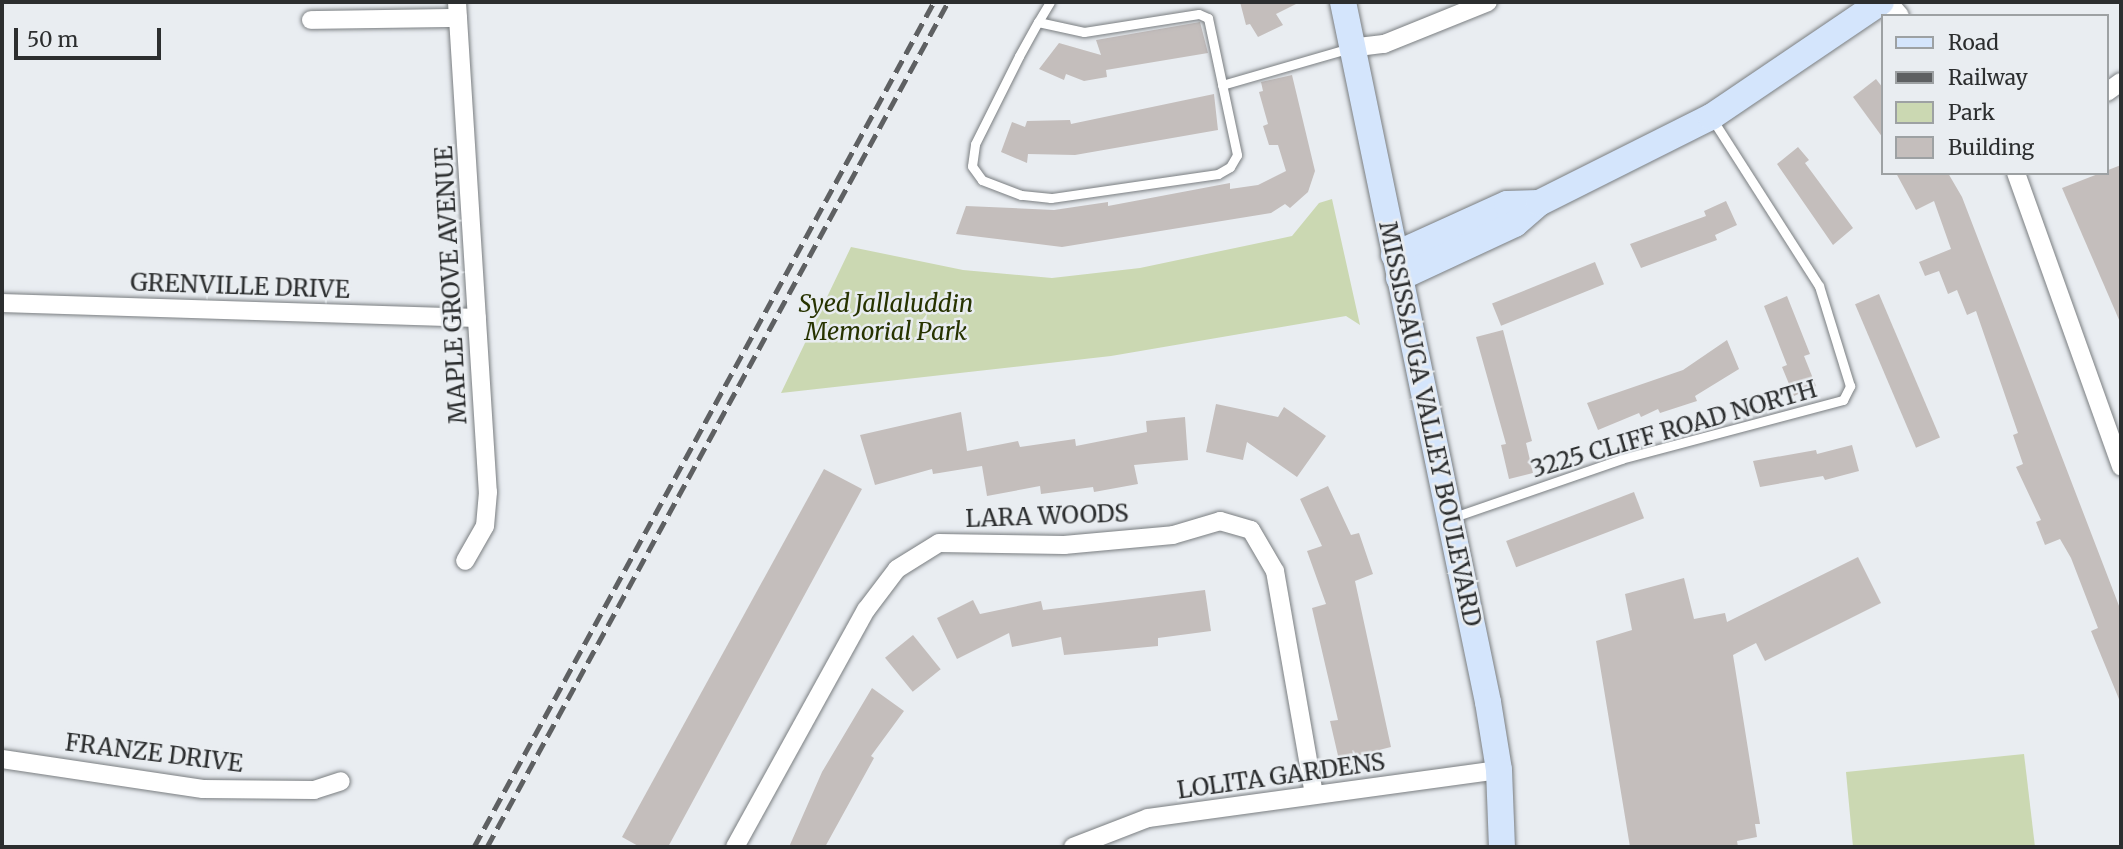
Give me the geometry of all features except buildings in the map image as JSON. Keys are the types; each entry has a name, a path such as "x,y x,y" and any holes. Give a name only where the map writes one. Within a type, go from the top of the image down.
{"street":[{"name":"MISSISSAUGA VALLEY BOULEVARD","path":"1343,2 1350,48 1450,519 1499,770 1502,847"},
{"path":"1350,48 1384,44 1488,2"},
{"path":"1397,266 1515,224 1539,203 1711,117 1881,2"},
{"path":"311,20 457,10"},
{"name":"MAPLE GROVE AVENUE","path":"457,10 488,492 485,526 465,561"},
{"path":"2017,175 2121,467"},
{"name":"GRENVILLE DRIVE","path":"2,303 477,318"},
{"name":"LARA WOODS","path":"735,847 866,610 897,569 939,543 1064,545 1173,535 1220,521 1251,530 1275,571 1314,794"},
{"name":"FRANZE DRIVE","path":"2,759 203,789 314,790 341,782"},
{"name":"LOLITA GARDENS","path":"1073,847 1148,818 1499,770"}],"lane":[{"path":"1038,22 1084,32 1199,14 1208,18 1237,155 1230,167 1217,174 1051,198 993,188 972,166 971,155 1038,22 1050,2"},
{"path":"1222,85 1350,48"},
{"name":"3225 CLIFF ROAD NORTH","path":"1450,519 1621,458 1843,400 1850,386 1818,286 1808,264 1756,195 1711,117"}],"green space":[{"name":"Syed Jallaluddin Memorial Park","path":"1332,199 1360,325 1346,316 1111,356 781,393 851,247 963,270 1052,278 1140,268 1292,236 1319,203"},
{"path":"2024,754 2035,847 1853,847 1846,772"}],"railway":[{"path":"474,847 934,2"},
{"path":"487,847 948,2"}]}
